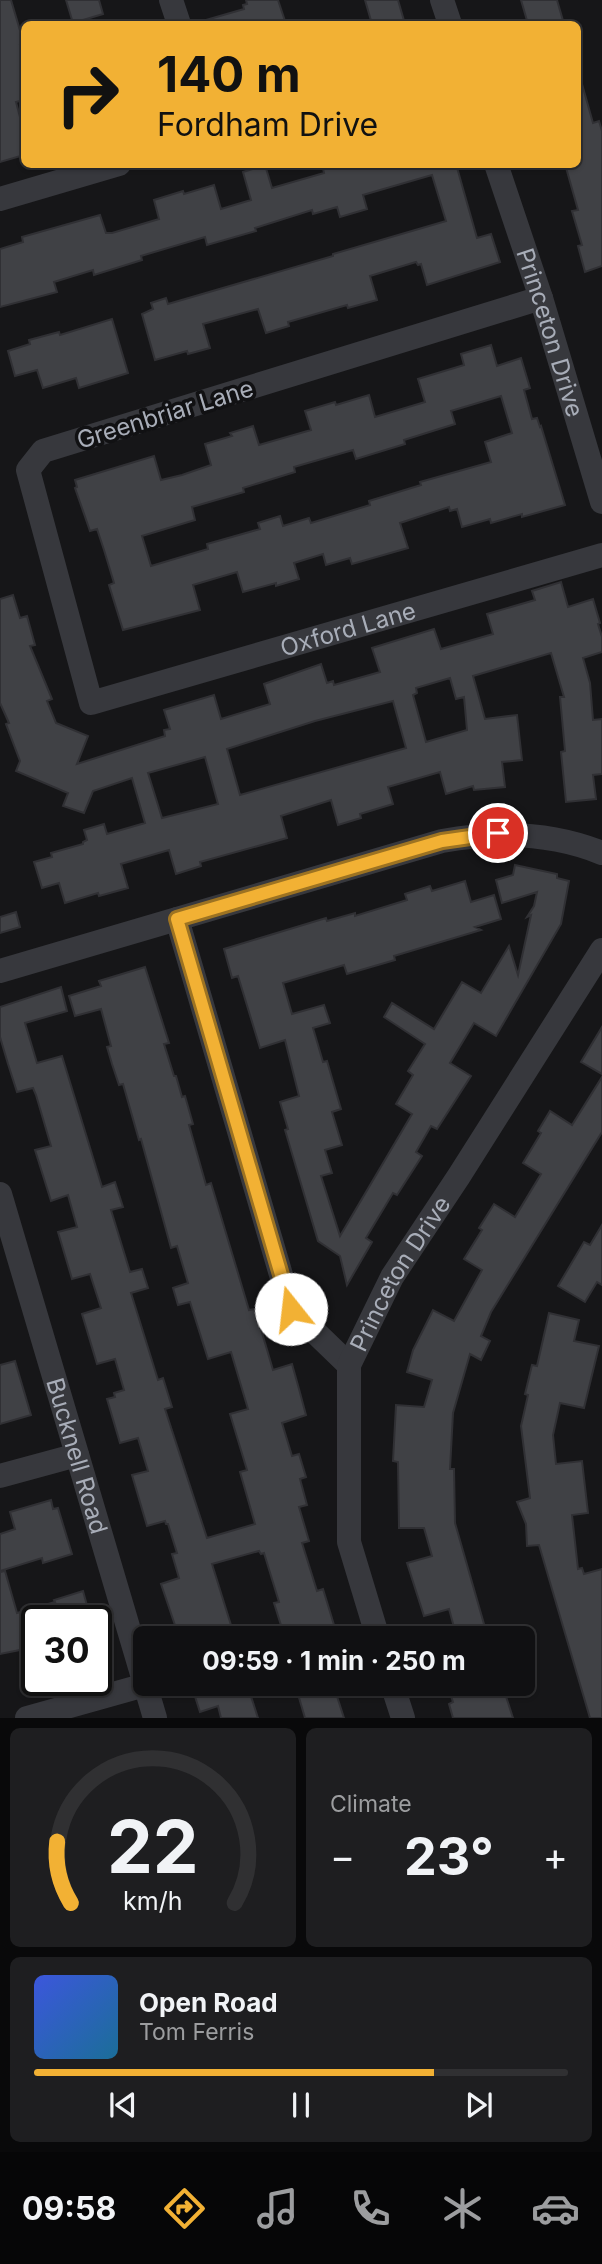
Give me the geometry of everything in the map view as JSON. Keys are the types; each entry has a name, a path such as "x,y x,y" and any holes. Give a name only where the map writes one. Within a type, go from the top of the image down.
{"street":[{"path":"171,0 178,21"},
{"path":"442,0 449,21"},
{"path":"0,199 105,168"},
{"name":"Princeton Drive","path":"497,168 541,298 602,502"},
{"name":"Greenbriar Lane","path":"91,703 28,470 43,451 541,298"},
{"name":"Oxford Lane","path":"91,703 602,555"},
{"path":"0,971 397,853 474,835 532,835 580,844 602,853"},
{"path":"177,919 291,1309 349,1365"},
{"name":"Princeton Drive","path":"374,1626 349,1542 349,1365 393,1277 602,950"},
{"name":"Bucknell Road","path":"0,1195 4,1221 133,1644"},
{"path":"0,1476 77,1455"},
{"path":"27,1718 133,1688"},
{"name":"Bucknell Road","path":"148,1696 155,1718"},
{"path":"396,1696 403,1718"}],"building":[{"path":"0,0 11,0 21,34 21,101 16,102 21,121 21,156 0,162"},
{"path":"66,0 99,0 103,14 72,21"},
{"path":"246,0 278,0 285,21 206,21 244,9 243,5 247,4"},
{"path":"365,0 398,0 404,21 371,21"},
{"path":"521,0 557,0 563,21 527,21"},
{"path":"582,84 593,123 599,121 602,131 602,266 585,272 578,246 582,245 572,211 578,210 566,168 581,168"},
{"path":"256,168 266,168 272,188 324,173 323,168 457,168 477,238 491,234 500,262 427,285 421,264 416,262 370,276 377,300 348,308 347,305 288,322 289,326 266,333 258,309 203,324 210,348 155,360 142,314 153,309 151,303 166,298 168,304 446,221 432,175 363,195 367,209 340,217 337,207 313,214 312,210 255,228 256,231 207,245 205,237 141,256 142,260 94,275 93,270 54,282 57,292 0,307 0,249 23,242 22,237 100,215 106,233 112,233 159,219 154,200 214,185 221,209 251,200 243,172"},
{"path":"112,319 128,373 79,388 76,378 43,388 37,370 15,376 8,351 30,344 29,340 59,332 60,335"},
{"path":"491,345 497,366 521,358 530,388 524,390 532,419 537,418 541,426 565,505 522,517 522,514 491,523 490,519 462,527 457,509 450,511 449,507 400,523 408,548 352,564 350,558 326,565 323,554 294,563 299,579 243,592 237,572 193,585 200,610 123,630 109,585 114,583 104,550 97,529 90,531 75,488 75,480 154,456 161,480 182,475 211,465 205,444 253,426 259,445 311,430 305,411 335,402 336,405 369,395 375,417 425,402 418,379 464,365 461,354","holes":["501,396 512,433 485,442 491,462 420,482 421,485 369,501 370,505 311,523 309,518 283,526 280,516 258,523 260,529 207,544 208,549 151,566 142,536 195,520 192,507 244,492 243,488 295,472 294,467 353,450 356,459 405,444 404,440 455,424 451,411"]},
{"path":"561,582 568,607 593,599 600,623 602,652 583,658 590,683 593,720 602,719 602,774 593,775 596,799 566,802 561,752 565,751 560,697 564,697 551,653 473,676 485,719 517,715 522,760 502,762 505,787 474,790 473,786 446,794 440,772 388,787 393,804 360,814 361,818 338,825 331,800 281,816 287,838 200,862 201,866 176,874 169,850 121,864 128,888 65,903 59,883 42,888 34,862 52,857 51,853 83,844 87,840 84,830 104,824 107,834 145,823 132,778 93,791 84,813 63,806 68,793 16,771 20,761 0,703 0,599 13,595 20,618 27,616 35,645 30,646 52,699 47,701 56,723 88,736 77,764 165,736 164,730 170,729 164,710 214,695 221,719 270,704 264,684 321,664 327,683 333,681 334,685 380,672 372,648 434,629 441,649 493,634 487,614 535,600 532,591","holes":["450,678 456,699 464,697 467,730 426,742 413,695 417,693 416,688","393,701 406,748 240,795 227,749 315,721","205,757 218,804 162,818 148,773"]},
{"path":"515,865 557,874 557,878 569,881 561,924 496,1036 474,1023 450,1063 471,1076 437,1129 431,1126 416,1152 422,1156 397,1195 393,1193 366,1238 372,1242 347,1285 340,1256 318,1241 285,1130 288,1129 280,1102 299,1096 285,1040 260,1048 238,976 232,978 224,949 326,918 327,921 355,913 355,916 407,900 405,894 430,886 432,891 465,881 471,902 494,895 501,919 475,927 481,930 394,956 395,960 347,974 344,965 283,983 292,1014 324,1005 330,1023 313,1028 323,1062 327,1061 341,1109 332,1112 342,1145 325,1150 332,1173 321,1176 340,1236 412,1114 396,1104 413,1075 408,1071 425,1044 384,1017 392,1003 434,1029 462,982 481,993 509,946 518,975 531,915 527,917 534,906 537,892 502,903 496,880 513,875"},
{"path":"16,912 20,927 0,933 0,917"},
{"path":"145,967 169,1043 164,1044 193,1124 189,1125 206,1185 211,1183 249,1310 255,1309 273,1370 292,1364 306,1415 282,1423 292,1456 299,1454 306,1477 300,1479 307,1505 299,1507 309,1541 302,1543 317,1591 323,1589 334,1626 281,1626 274,1603 279,1602 264,1553 259,1551 212,1564 231,1626 175,1626 161,1584 179,1578 172,1554 177,1553 165,1521 147,1526 132,1475 148,1471 138,1438 120,1443 107,1399 124,1390 115,1359 97,1364 82,1314 101,1308 90,1274 72,1279 58,1232 77,1227 68,1195 51,1201 35,1150 51,1146 36,1095 33,1088 17,1092 0,1037 0,1007 61,987 67,1011 25,1023 37,1063 62,1056 102,1187 115,1182 123,1207 111,1210 130,1272 142,1269 148,1288 131,1293 158,1380 163,1378 172,1407 165,1409 207,1538 255,1524 240,1472 247,1470 230,1414 248,1409 231,1352 208,1359 190,1302 178,1305 173,1288 188,1283 177,1246 171,1248 141,1139 139,1140 123,1084 119,1085 112,1064 107,1047 111,1046 101,1009 75,1016 69,996 101,986 99,981"},
{"path":"602,1027 602,1074 581,1062"},
{"path":"602,1077 602,1132 491,1312 481,1336 490,1341 481,1360 470,1354 453,1413 450,1469 454,1469 455,1523 485,1626 454,1626 449,1609 424,1616 407,1563 432,1556 424,1528 399,1528 398,1462 393,1461 396,1405 424,1407 432,1380 407,1372 413,1350 433,1310 454,1321 482,1270 464,1259 494,1204 515,1217 541,1174 523,1163 541,1133 538,1131 550,1111 572,1125"},
{"path":"602,1225 602,1285 597,1282 585,1302 558,1286 584,1242 590,1245"},
{"path":"549,1313 579,1320 574,1341 599,1346 584,1408 560,1403 553,1435 556,1464 582,1461 588,1513 572,1515 578,1569 582,1568 584,1574 602,1569 602,1718 590,1718 539,1545 527,1546 526,1524 517,1502 530,1498 521,1426 532,1365 537,1366"},
{"path":"15,1361 31,1415 0,1424 0,1365"},
{"path":"51,1500 53,1509 58,1508 72,1554 43,1563 42,1558 0,1571 0,1534 15,1529 10,1512"},
{"path":"5,1571 17,1613 21,1612 21,1653 20,1650 0,1654 0,1572"},
{"path":"83,1591 87,1605 45,1605 55,1602 54,1600"},
{"path":"195,1696 251,1696 258,1718 221,1718 218,1706 200,1712"},
{"path":"299,1696 337,1696 344,1718 305,1718"},
{"path":"451,1696 506,1696 513,1718 453,1718 449,1704 453,1702"}],"route":[{"path":"291,1309 177,919 397,853 442,841 498,833"}]}
